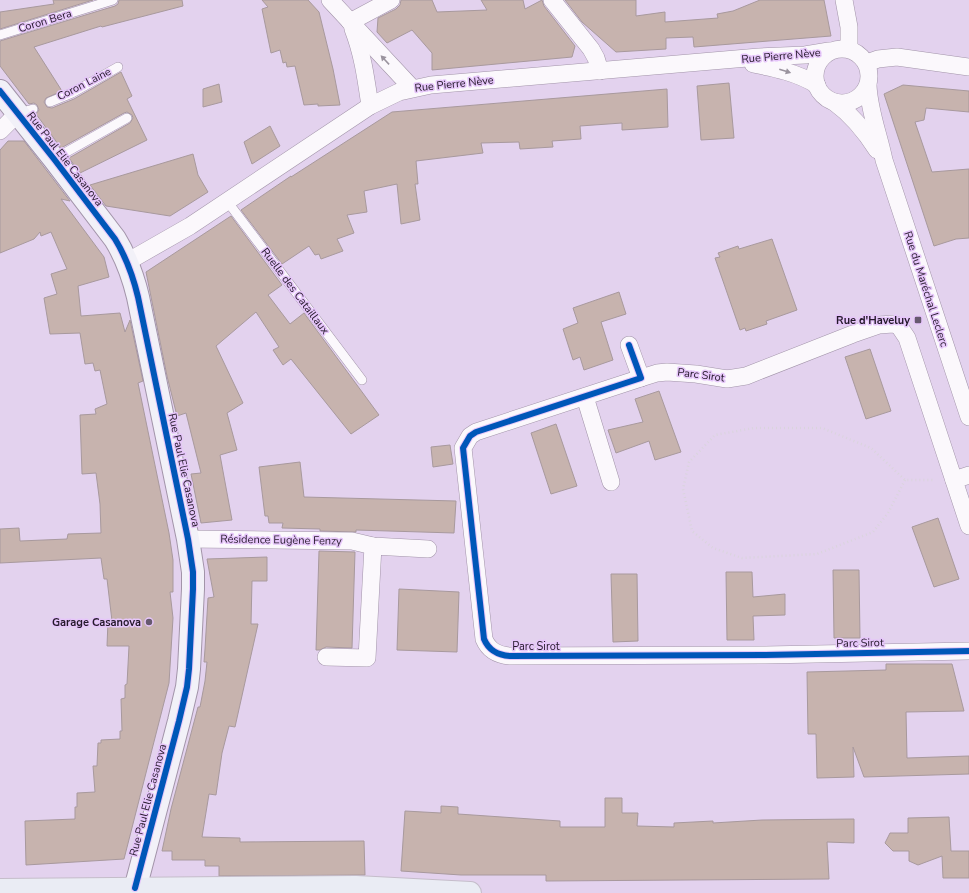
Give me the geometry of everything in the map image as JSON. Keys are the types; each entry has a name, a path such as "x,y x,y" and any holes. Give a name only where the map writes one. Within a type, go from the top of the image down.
{"main road":[{"path":"0,890 135,891 379,888 470,893"}],"street":[{"path":"330,0 412,88"},
{"path":"350,22 391,0"},
{"path":"552,0 591,49 596,58 600,71"},
{"path":"844,0 849,27 849,49"},
{"path":"350,22 363,60 370,106"},
{"path":"840,48 849,49 859,54 867,64 869,72 868,85 864,92 854,100 842,103 834,102 824,96 817,85 815,76 818,64 822,57 829,52 840,48"},
{"name":"Rue Pierre Nève","path":"127,262 190,226 228,202 370,106 387,96 412,88 438,84 829,52"},
{"path":"867,64 878,59 897,57 969,68"},
{"name":"Rue Pierre Nève","path":"734,60 789,72 803,77 817,85"},
{"name":"Rue du Maréchal Leclerc","path":"868,85 869,102 884,160 969,418"},
{"name":"Rue Paul Elie Casanova","path":"0,91 25,112 54,159 114,239 131,271 138,297 188,539 193,572 193,588 187,687 180,721 135,891"},
{"name":"Rue du Maréchal Leclerc","path":"834,102 856,121 870,138 884,160"},
{"path":"0,131 25,112"},
{"name":"Parc Sirot","path":"969,526 961,478 907,338 899,326 893,324 879,325 853,334 735,379 696,374 667,372 657,373 476,432 470,436 463,448 484,639 486,644 495,653 510,656 757,655 969,651"},
{"path":"629,345 641,378"},
{"path":"585,397 612,482"},
{"name":"Résidence Eugène Fenzy","path":"188,539 352,541 373,546 428,549"},
{"path":"326,657 367,658 373,546"}],"lane":[{"name":"Coron Bera","path":"0,35 113,0"},
{"name":"Coron Laine","path":"50,102 72,93 118,67"},
{"path":"54,159 127,118"},
{"name":"Ruelle des Cataillaux","path":"228,202 362,380"}],"path":[{"path":"905,480 888,513 872,532 817,554 742,558 713,548 692,531 683,489 689,462 715,435 754,428 822,428 871,448 905,480 961,478"}],"building":[{"path":"53,0 93,0 0,29 0,12 54,4"},
{"path":"119,0 182,0 183,6 102,27 101,26 34,47 62,91 46,98 44,102 47,107 52,108 74,99 121,72 132,96 127,99 147,140 80,173 69,158 130,123 133,118 132,115 127,112 124,113 61,148 36,114 39,110 37,105 34,103 29,104 0,66 0,41 115,6 118,4"},
{"path":"262,0 308,0 319,12 340,105 304,105 295,66 287,67 286,62 283,63 280,50 271,53 262,9 268,7"},
{"path":"401,0 432,0 437,12 487,10 481,0 523,0 525,9 542,0 544,6 575,46 572,57 432,70 432,53 412,30 387,43 377,32 378,18 396,9 400,5"},
{"path":"565,0 636,0 636,16 665,12 665,22 718,18 717,14 733,11 760,0 824,0 831,36 694,47 693,37 666,38 666,49 616,52 582,22"},
{"path":"729,83 734,138 701,140 697,86"},
{"path":"219,84 222,102 203,107 203,89"},
{"path":"903,85 969,91 969,112 926,108 924,120 915,122 932,172 969,169 969,238 956,239 934,246 884,94"},
{"path":"667,89 668,127 622,130 622,123 580,126 581,139 552,141 553,147 520,149 519,142 481,143 483,153 416,161 418,184 415,184 420,220 401,224 397,184 364,191 367,212 347,215 354,233 337,239 343,251 321,259 319,254 315,255 309,246 282,264 241,210 291,176 392,112"},
{"path":"270,126 280,146 252,164 244,142"},
{"path":"8,141 24,141 70,201 61,199 104,257 109,277 78,286 81,316 120,313 125,332 130,320 143,381 138,383 169,533 173,560 173,592 170,592 173,618 169,683 124,859 26,865 25,821 75,819 77,793 95,792 93,766 97,766 98,743 101,743 101,740 120,739 120,731 122,731 121,699 125,698 129,646 107,646 108,621 112,621 107,579 104,579 101,558 0,563 0,529 19,528 20,541 67,539 68,534 101,533 100,504 96,473 82,474 80,415 96,414 95,409 107,404 100,370 95,371 93,363 85,364 80,333 50,334 44,298 57,294 51,274 67,269 51,232 41,236 40,232 34,239 0,253 0,150"},
{"path":"193,154 198,175 208,192 170,216 106,206 90,185"},
{"path":"231,216 282,285 268,295 290,324 304,313 379,415 351,434 291,359 283,365 273,350 279,347 256,312 216,346 243,403 227,413 237,450 220,455 232,520 201,523 191,474 201,473 186,413 177,416 167,376 146,272"},
{"path":"772,239 797,310 766,321 767,324 746,331 745,328 740,330 715,258 720,257 718,253 738,246 739,249"},
{"path":"619,292 626,314 601,322 613,360 584,370 580,357 573,360 563,329 578,323 573,308"},
{"path":"870,349 891,411 866,419 845,357"},
{"path":"659,391 681,452 655,460 649,441 616,453 608,430 643,422 635,399"},
{"path":"556,424 577,486 551,494 531,433"},
{"path":"450,445 453,464 433,467 431,447"},
{"path":"300,462 304,497 456,501 454,533 356,530 356,532 320,531 320,529 282,528 283,523 269,523 268,516 265,516 259,467"},
{"path":"938,518 959,579 934,587 912,527"},
{"path":"319,551 355,552 352,648 326,647 316,650"},
{"path":"267,557 267,581 252,581 251,624 258,624 235,727 229,726 222,753 216,795 209,794 202,837 240,838 240,842 364,841 365,875 219,876 219,866 205,866 205,860 172,860 172,851 162,851 171,809 198,707 200,707 205,681 207,662 204,662 208,598 214,597 207,559"},
{"path":"833,570 859,570 860,638 834,638"},
{"path":"726,572 752,572 753,597 785,594 785,615 753,616 754,640 727,640"},
{"path":"611,574 637,574 638,641 613,642"},
{"path":"399,589 459,592 457,652 397,650"},
{"path":"886,664 952,664 964,711 906,712 907,758 969,756 969,774 864,777 853,747 854,777 817,778 816,734 808,734 807,672 886,670"},
{"path":"605,798 622,798 622,813 638,813 637,826 674,827 674,823 713,821 713,823 762,820 854,819 854,843 827,842 829,879 546,881 546,875 461,875 401,871 405,811 441,813 441,806 458,807 458,814 560,821 560,827 605,827"},
{"path":"949,817 951,851 969,851 969,878 943,878 942,856 918,865 909,861 909,851 893,851 885,843 890,833 908,833 908,818"}],"cycle path":[{"path":"0,91 115,239 126,260 138,297 188,539 193,572 193,589 187,687 135,888"},
{"path":"629,345 641,378 476,432 470,436 463,448 484,639 488,647 494,652 510,656 765,655 969,651"}],"place":[{"name":"Rue d'Haveluy","path":"918,320"},
{"name":"Garage Casanova","path":"149,622"}]}
